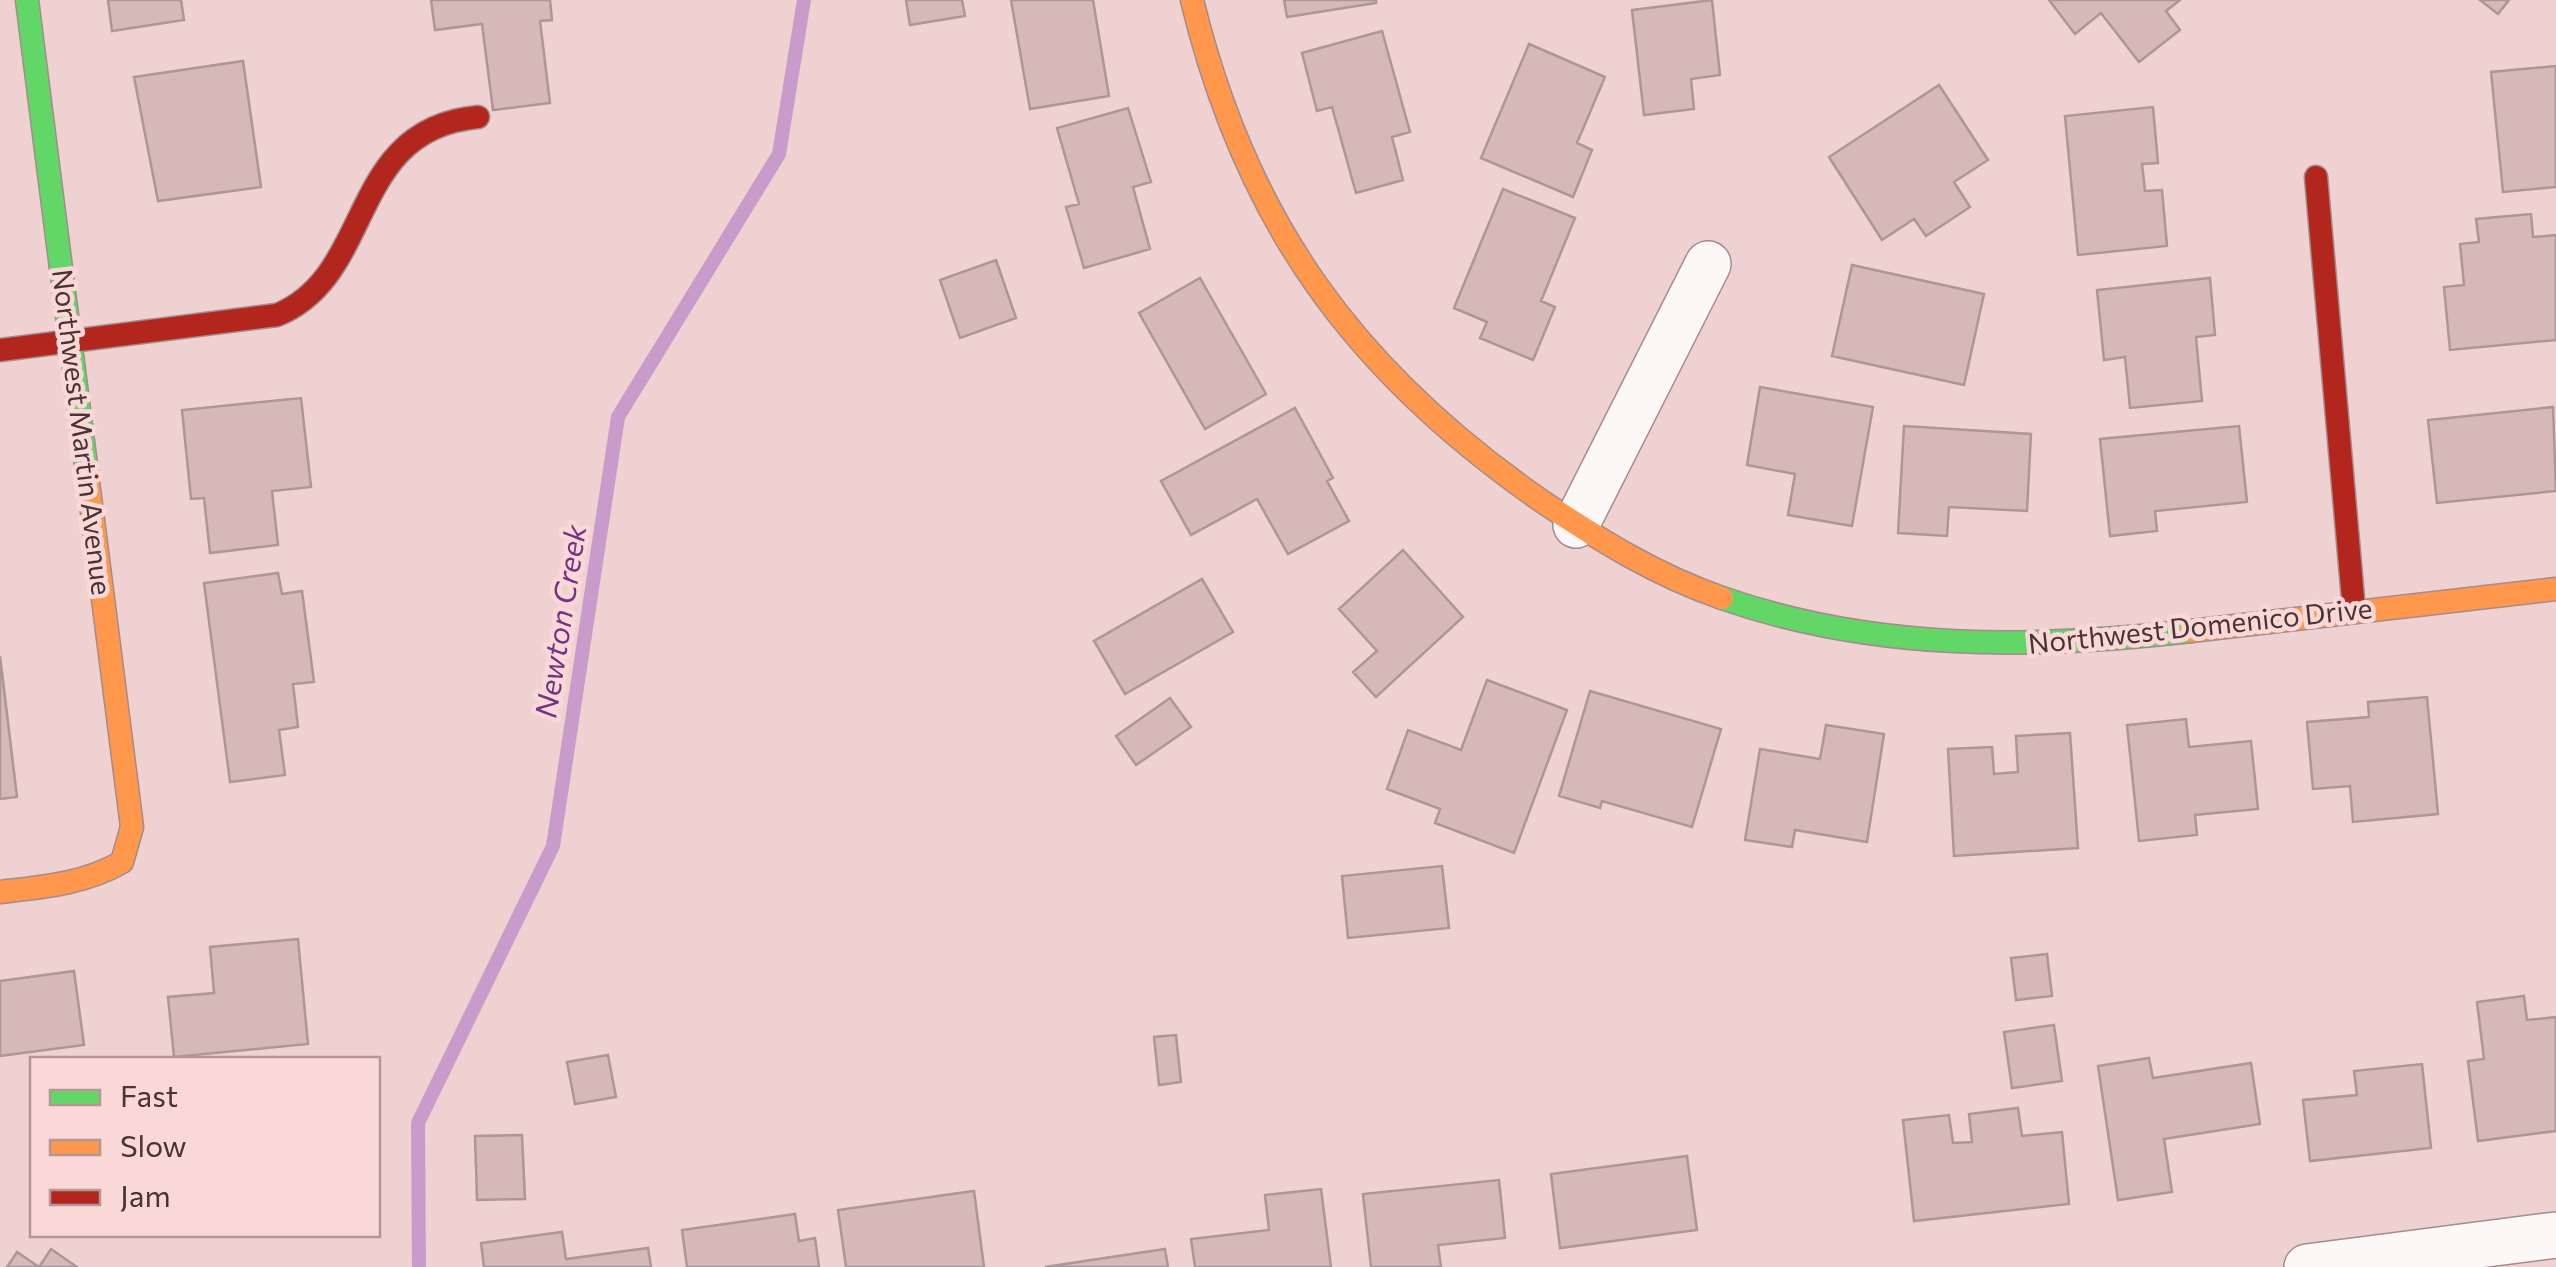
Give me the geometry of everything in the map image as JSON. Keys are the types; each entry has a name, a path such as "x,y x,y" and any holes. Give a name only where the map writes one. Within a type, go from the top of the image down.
{"street":[{"name":"Northwest Martin Avenue","path":"0,892 85,882 122,862 132,828 27,0"},
{"name":"Northwest Domenico Drive","path":"1192,0 1229,124 1280,226 1343,326 1405,394 1480,458 1576,525 1664,576 1759,611 1875,634 1961,643 2077,642 2556,589"},
{"path":"0,350 276,315 304,304 326,275 401,146 420,130 478,117"},
{"path":"2316,177 2354,610"},
{"path":"1576,525 1708,264"},
{"path":"2307,1267 2556,1235"}],"building":[{"path":"108,0 181,0 184,20 112,31"},
{"path":"431,0 550,0 552,20 540,21 550,103 493,110 482,24 435,30"},
{"path":"906,0 962,0 965,16 910,25"},
{"path":"1011,0 1093,0 1109,96 1030,109"},
{"path":"1284,0 1376,0 1376,3 1287,17"},
{"path":"1712,0 1720,75 1691,79 1694,109 1644,115 1632,10"},
{"path":"2049,0 2180,0 2166,11 2180,30 2139,62 2101,13 2075,34"},
{"path":"2480,0 2509,0 2498,14"},
{"path":"1382,31 1410,132 1392,137 1403,180 1356,193 1332,107 1317,111 1302,53"},
{"path":"1529,44 1605,77 1577,143 1592,150 1573,197 1481,158"},
{"path":"243,61 261,187 158,201 134,77"},
{"path":"2556,66 2556,187 2503,192 2491,72"},
{"path":"1939,85 1988,160 1954,182 1970,207 1926,236 1914,219 1882,240 1829,157"},
{"path":"2153,107 2158,163 2142,164 2145,191 2162,190 2167,246 2078,255 2065,116"},
{"path":"1128,108 1151,182 1133,187 1150,249 1084,268 1066,207 1079,204 1057,128"},
{"path":"1503,189 1575,218 1541,301 1555,307 1533,360 1480,338 1487,322 1454,308"},
{"path":"2531,214 2533,237 2556,235 2556,340 2450,350 2444,287 2464,285 2460,244 2479,242 2476,219"},
{"path":"996,260 1016,318 960,338 940,280"},
{"path":"1852,265 1984,294 1964,385 1832,356"},
{"path":"1200,278 1266,394 1205,429 1139,313"},
{"path":"2210,278 2215,335 2196,337 2202,401 2130,408 2125,357 2104,360 2097,290"},
{"path":"1760,387 1873,407 1852,526 1788,515 1795,474 1747,465"},
{"path":"301,398 311,487 272,491 278,545 210,553 204,498 191,499 182,410"},
{"path":"2553,407 2556,491 2437,503 2428,420"},
{"path":"1295,408 1333,478 1327,481 1349,521 1288,554 1257,499 1191,535 1161,481"},
{"path":"1904,426 2031,434 2027,511 1949,507 1947,536 1898,533"},
{"path":"2239,426 2247,502 2155,511 2157,531 2110,536 2100,439"},
{"path":"1403,550 1463,617 1376,697 1353,672 1377,651 1339,609"},
{"path":"278,573 282,594 302,591 314,682 293,684 298,727 279,730 285,775 230,782 204,583"},
{"path":"1202,579 1233,632 1125,694 1094,641"},
{"path":"0,656 17,797 0,799"},
{"path":"1487,680 1567,710 1514,853 1435,823 1440,809 1387,789 1408,730 1461,750"},
{"path":"1590,691 1721,729 1692,827 1602,801 1600,808 1559,796"},
{"path":"2427,697 2438,814 2353,822 2350,786 2313,789 2307,722 2369,717 2368,702"},
{"path":"1170,698 1191,727 1136,765 1116,736"},
{"path":"2186,719 2189,747 2251,741 2258,809 2195,815 2197,835 2139,841 2127,725"},
{"path":"1826,725 1884,734 1867,842 1795,830 1792,847 1745,840 1760,749 1820,759"},
{"path":"2070,733 2078,848 1954,856 1948,749 1992,747 1994,774 2018,772 2016,736"},
{"path":"1442,866 1449,928 1348,938 1342,876"},
{"path":"298,939 308,1044 174,1057 168,997 214,993 210,947"},
{"path":"2047,954 2052,996 2016,1000 2011,958"},
{"path":"74,971 84,1045 0,1056 0,981"},
{"path":"2524,996 2527,1020 2556,1017 2556,1131 2478,1141 2468,1061 2484,1059 2477,1002"},
{"path":"2054,1025 2062,1081 2012,1088 2004,1032"},
{"path":"1176,1035 1181,1082 1159,1085 1154,1037"},
{"path":"608,1055 616,1097 575,1104 567,1062"},
{"path":"2149,1058 2153,1078 2251,1063 2260,1124 2164,1139 2172,1192 2118,1200 2098,1066"},
{"path":"2422,1064 2431,1148 2310,1161 2303,1100 2357,1095 2354,1071"},
{"path":"2018,1108 2022,1136 2062,1132 2069,1204 1914,1221 1903,1120 1949,1115 1953,1143 1972,1142 1969,1114"},
{"path":"522,1135 525,1199 477,1200 475,1136"},
{"path":"1687,1156 1697,1230 1560,1248 1551,1174"},
{"path":"1499,1180 1505,1238 1438,1245 1441,1267 1371,1267 1363,1194"},
{"path":"1321,1189 1331,1267 1195,1267 1191,1239 1269,1230 1265,1195"},
{"path":"974,1191 984,1267 846,1267 838,1210"},
{"path":"795,1214 799,1241 815,1238 819,1267 687,1267 682,1230"},
{"path":"562,1232 566,1259 648,1248 651,1267 484,1267 481,1243"},
{"path":"51,1249 77,1267 39,1267"},
{"path":"1165,1249 1168,1267 1045,1267"},
{"path":"17,1252 39,1267 7,1267"}],"waterway":[{"name":"Newton Creek","path":"419,1267 418,1123 553,846 618,417 779,154 804,0"}],"traffic: fast":[{"path":"27,0 87,473"},
{"path":"1722,598 1837,628 1954,641 2072,641 2191,631"}],"traffic: slow":[{"path":"1192,0 1215,80 1243,154 1277,223 1317,286 1364,345 1416,400 1543,502 1630,556 1722,598"},
{"path":"0,892 63,883 108,869 122,862 132,827 87,473"},
{"path":"2191,631 2556,589"}],"traffic: jam":[{"path":"0,350 277,315 309,296 332,269 382,174 405,147 436,127 478,117"},
{"path":"2316,177 2354,610"}]}
